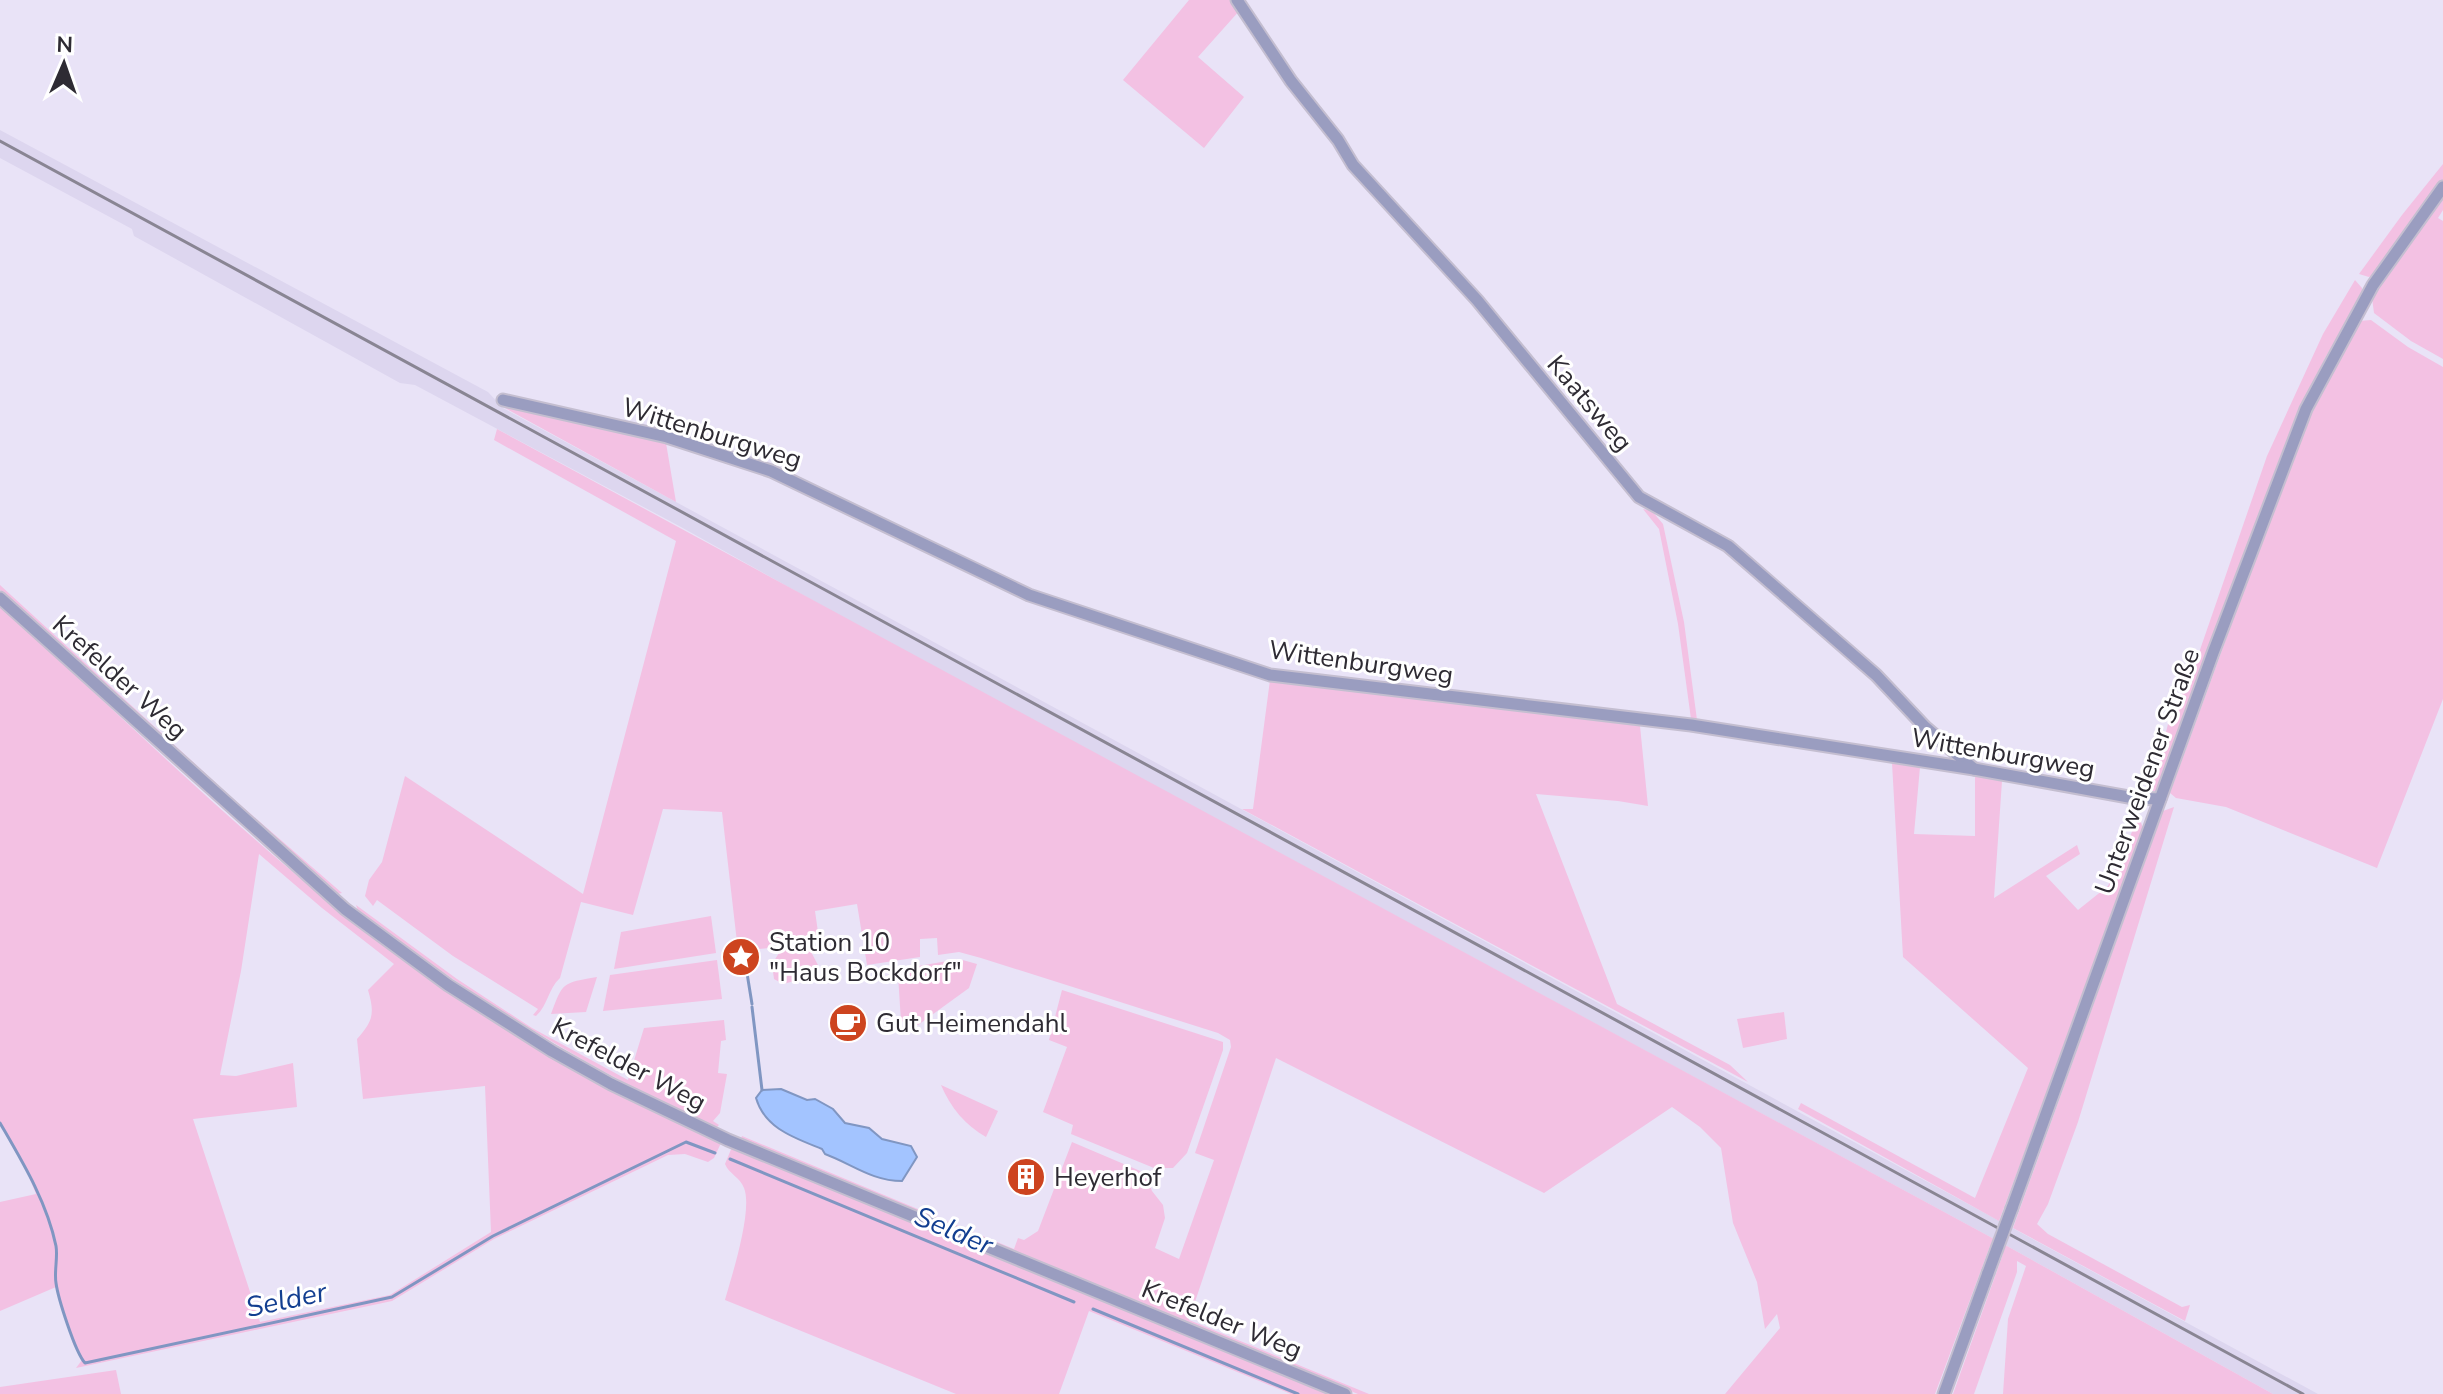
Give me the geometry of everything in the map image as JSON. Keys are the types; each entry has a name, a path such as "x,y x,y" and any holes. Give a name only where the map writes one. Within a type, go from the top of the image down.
{"street":[{"name":"Kaatsweg","path":"1237,0 1291,81 1338,140 1353,165 1477,300 1639,497 1728,546 1876,675 1925,727 1974,769"},
{"name":"Unterweidener Straße","path":"1944,1394 2160,799 2306,409 2373,285 2443,187"},
{"name":"Wittenburgweg","path":"503,400 667,437 771,471 1029,595 1270,675 1691,725 1974,769 2134,798 2160,799"},
{"name":"Krefelder Weg","path":"0,598 345,909 448,985 552,1051 611,1084 728,1140 1345,1394"}],"shaded area":[{"path":"1189,0 1232,0 1240,10 1198,57 1244,97 1204,148 1123,80"},
{"path":"0,130 488,392 503,408 2318,1394 2273,1394 2007,1246 853,623 681,527 415,385 400,383 134,236 132,229 0,158"},
{"path":"2443,164 2443,181 2373,275 2359,274 2402,215"},
{"path":"2443,199 2443,210 2438,218 2443,221 2443,359 2411,341 2374,313 2372,298 2396,260"},
{"path":"2355,280 2362,288 2362,295 2325,358 2288,441 2159,791 2150,791 2169,720 2193,670 2267,456 2323,334"},
{"path":"2371,320 2443,367 2443,699 2377,868 2226,807 2176,798 2170,793 2289,466 2318,397 2359,321"},
{"path":"503,407 666,443 676,502"},
{"path":"497,429 2007,1246 2273,1394 2003,1394 2008,1319 2026,1266 2017,1261 2017,1272 1974,1394 1953,1394 2003,1254 1990,1246 1935,1394 1725,1394 1780,1328 1777,1314 1765,1329 1757,1282 1733,1223 1721,1148 1700,1127 1672,1107 1544,1193 1276,1058 1189,1320 1369,1394 1358,1394 741,1139 742,1136 1014,1249 1018,1238 1024,1240 1038,1231 1072,1142 1145,1173 1152,1191 1163,1205 1165,1218 1155,1248 1179,1259 1214,1160 1195,1153 1231,1047 1230,1040 1218,1033 981,958 959,952 938,955 937,938 920,939 920,957 867,965 857,904 815,911 819,939 793,936 769,948 738,951 722,812 663,809 633,915 581,902 560,978 536,1016 533,1015 538,1009 453,956 377,900 373,906 365,896 369,880 382,862 405,776 583,894 676,541 494,440"},
{"path":"1643,509 1652,511 1663,524 1684,622 1697,720 1691,719 1678,624 1659,529"},
{"path":"0,585 229,795 342,893 337,894 227,798 0,590"},
{"path":"0,605 245,830 374,938 517,1036 617,1093 721,1143 714,1158 708,1162 685,1154 668,1155 494,1239 392,1301 76,1368 82,1360 73,1344 56,1287 0,1311 0,1202 36,1194 0,1125","holes":["259,854 394,964 368,990 371,1017 357,1039 363,1099 485,1086 491,1232 390,1295 260,1322 193,1119 297,1107 293,1063 236,1076 220,1075 241,971"]},
{"path":"1270,680 1640,726 1648,806 1536,794 1617,1004 1730,1065 1748,1082 1242,809 1253,809"},
{"path":"1892,763 1920,767 1914,834 1975,836 1975,776 2002,781 1994,898 2077,845 2080,854 2046,876 2078,910 2108,886 2139,816 2144,832 1999,1221 1798,1109 1801,1103 1975,1198 2028,1068 1903,957"},
{"path":"2174,807 2078,1122 2048,1204 2037,1224 2048,1234 2182,1307 2190,1305 2185,1321 2013,1228 2163,811"},
{"path":"356,905 457,979 532,1028 628,1080 644,1028 724,1020 726,1040 721,1041 718,1073 727,1074 720,1113 713,1121 719,1125 716,1128 668,1105 531,1029 400,942 358,911"},
{"path":"711,916 716,953 614,969 621,932"},
{"path":"794,946 810,950 818,965 814,976 783,984 774,979 772,964 779,953"},
{"path":"959,959 977,964 969,988 918,1025 901,1021 898,975 901,969"},
{"path":"717,960 722,999 603,1011 610,975"},
{"path":"597,977 586,1012 551,1014 565,986"},
{"path":"1062,990 1223,1042 1223,1050 1187,1153 1173,1168 1154,1168 1071,1134 1073,1125 1043,1112 1067,1047 1049,1040"},
{"path":"1784,1012 1787,1039 1743,1048 1737,1019"},
{"path":"941,1085 998,1111 986,1137 959,1115"},
{"path":"732,1147 1331,1394 1291,1394 1089,1311 1059,1394 956,1394 725,1300 746,1211 744,1188 725,1164"},
{"path":"116,1370 121,1394 0,1394 0,1387"}],"water":[{"path":"781,1089 807,1100 815,1099 833,1109 845,1123 869,1128 882,1139 911,1146 917,1157 902,1181 872,1175 825,1154 822,1149 782,1131 766,1118 756,1098 762,1090"}],"waterway":[{"path":"746,967 752,1004"},
{"path":"752,1007 762,1090"},
{"name":"Selder","path":"0,1123 47,1214 56,1246 60,1300 72,1337 85,1363 392,1297 493,1236 686,1142 715,1153"},
{"name":"Selder","path":"730,1159 1074,1302"},
{"name":"Selder","path":"1093,1309 1298,1394"}],"railway":[{"path":"0,141 2303,1394"}],"place":[{"name":"Station 10 \"Haus Bockdorf\"","path":"741,957"},
{"name":"Gut Heimendahl","path":"848,1023"},
{"name":"Heyerhof","path":"1026,1177"}]}
